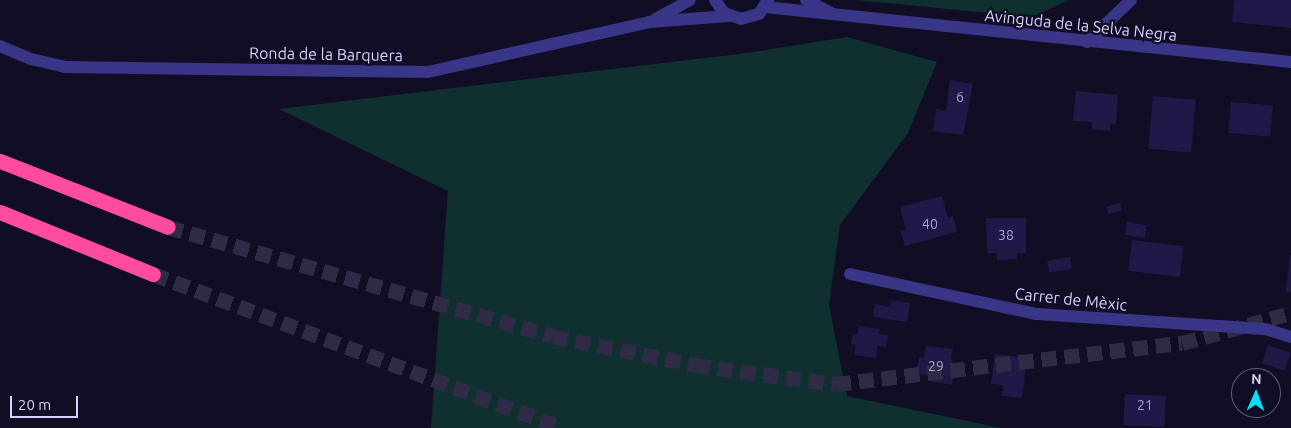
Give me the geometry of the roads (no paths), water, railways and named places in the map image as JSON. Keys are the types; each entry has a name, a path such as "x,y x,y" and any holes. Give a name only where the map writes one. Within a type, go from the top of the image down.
{"highway":[{"path":"0,160 168,227"},
{"path":"0,212 153,274"}],"street":[{"name":"Ronda de la Barquera","path":"649,22 690,0"},
{"path":"715,0 729,16"},
{"name":"Avinguda de la Selva Negra","path":"806,0 839,17"},
{"path":"1087,42 1131,0"},
{"name":"Avinguda de la Selva Negra","path":"729,16 750,18 766,3 839,17 1291,62"},
{"name":"Ronda de la Barquera","path":"0,46 31,59 65,66 428,72 649,22 729,16"},
{"name":"Carrer de Mèxic","path":"850,274 1037,314 1266,329 1291,337"}],"tunnel":[{"path":"168,227 553,336 695,365 836,384 1182,343 1291,313"},
{"path":"153,274 562,428"}]}
